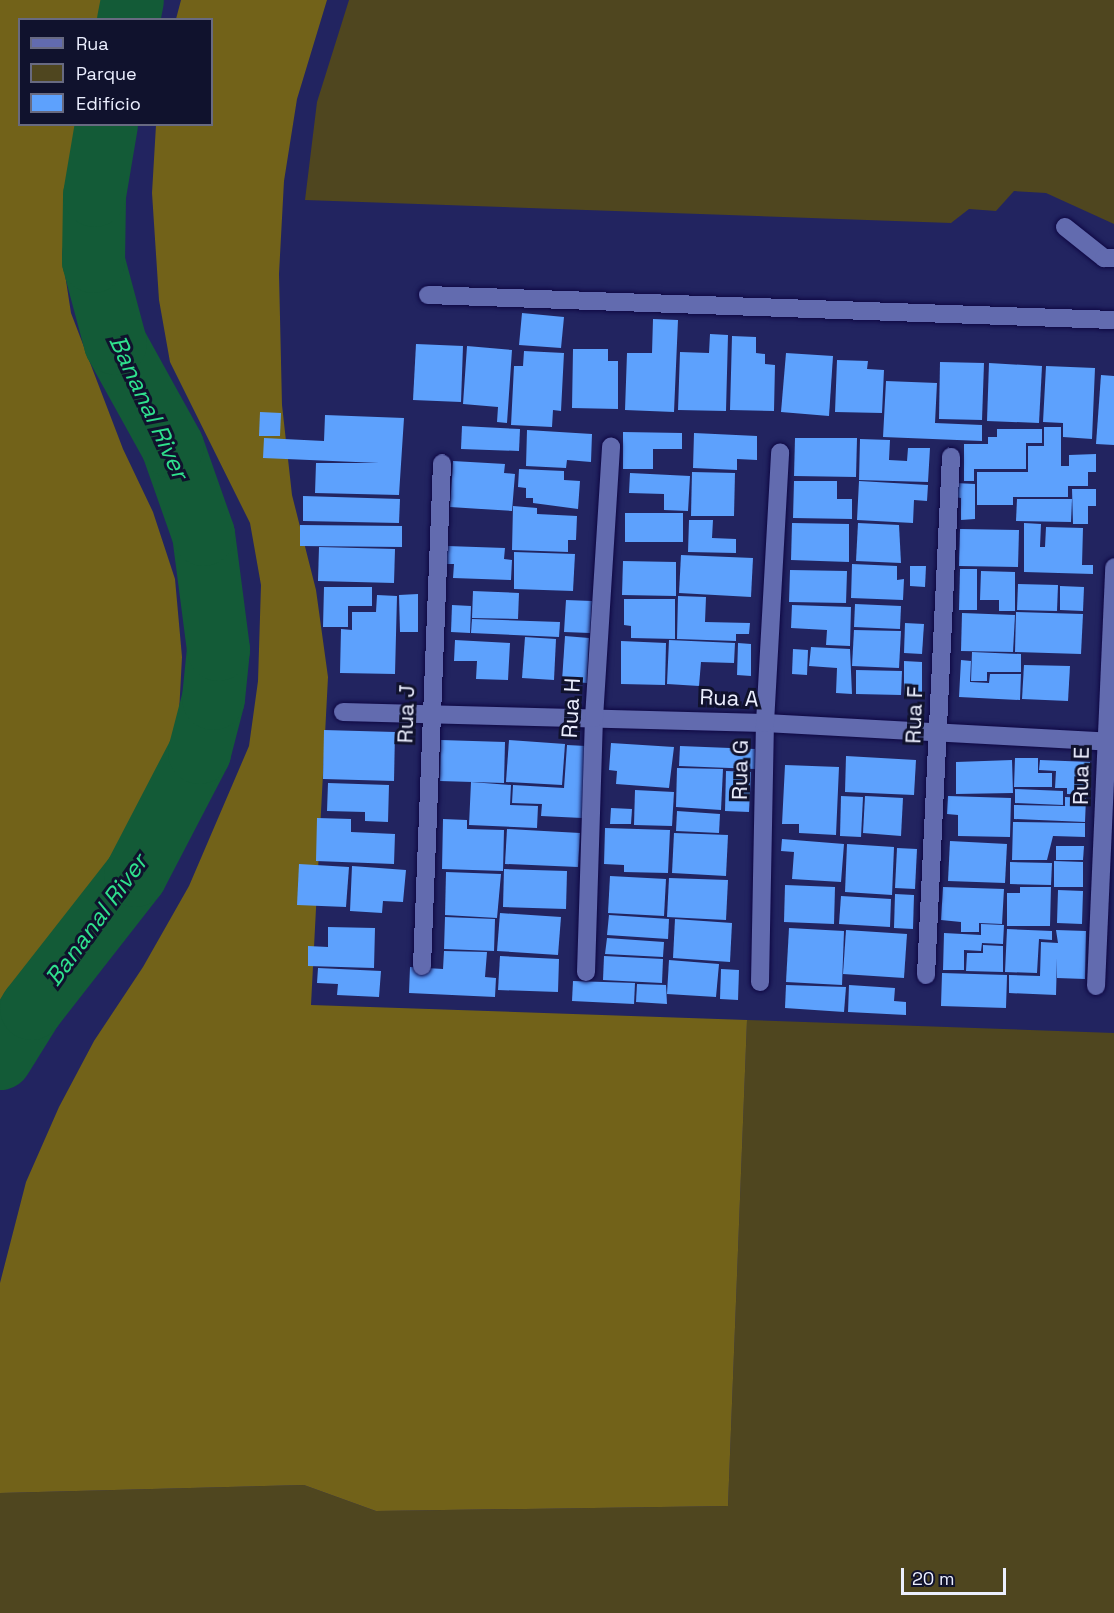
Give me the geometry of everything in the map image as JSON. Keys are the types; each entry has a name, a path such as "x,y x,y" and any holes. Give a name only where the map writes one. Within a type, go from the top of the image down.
{"street":[{"path":"1065,227 1104,258 1114,258"},
{"path":"428,295 1114,321"},
{"name":"Rua H","path":"586,972 594,718 611,447"},
{"name":"Rua G","path":"760,982 765,723 780,452"},
{"name":"Rua F","path":"927,975 936,734 951,457"},
{"name":"Rua J","path":"422,966 429,713 442,463"},
{"name":"Rua E","path":"1096,986 1110,742 1114,567"},
{"name":"Rua A","path":"343,712 765,723 1110,742"}],"green space":[{"path":"349,0 1114,0 1114,224 1046,193 1014,191 996,211 969,209 951,223 305,200 317,102"},
{"path":"747,1020 1114,1033 1114,1613 0,1613 0,1493 304,1485 376,1511 728,1506"}],"shaded area":[{"path":"0,0 102,0 98,18 18,18 18,126 78,126 62,255 71,313 123,449 153,512 175,579 182,657 179,713 164,768 138,824 0,1017"},
{"path":"181,0 327,0 297,99 284,181 279,274 282,405 292,495 316,590 328,677 311,1005 747,1020 728,1506 376,1511 304,1485 0,1493 0,1283 26,1182 59,1107 94,1041 143,967 189,886 249,746 258,681 261,585 250,523 170,362 159,300 152,193 156,126 213,126 213,18 176,18"}],"building":[{"path":"522,313 564,317 561,348 519,345"},
{"path":"653,319 678,320 674,412 625,410 627,353 652,353"},
{"path":"710,334 728,335 726,411 678,410 680,352 709,353"},
{"path":"732,336 756,337 756,353 765,354 765,364 775,365 774,411 730,410"},
{"path":"416,344 463,346 461,402 413,400"},
{"path":"467,346 512,350 507,423 497,422 498,407 463,404"},
{"path":"573,349 608,349 608,361 618,361 618,409 572,408"},
{"path":"524,351 564,353 561,411 553,410 552,427 511,425 514,366 523,366"},
{"path":"786,353 833,356 829,416 781,412"},
{"path":"837,360 868,361 867,369 884,370 882,413 835,412"},
{"path":"940,362 984,363 982,420 939,419"},
{"path":"989,363 1042,366 1039,423 987,421"},
{"path":"1046,366 1095,368 1092,439 1063,437 1063,423 1043,422"},
{"path":"1101,375 1114,376 1114,445 1096,444"},
{"path":"886,381 937,383 935,423 982,425 982,441 883,437"},
{"path":"260,412 281,413 280,436 259,436"},
{"path":"325,415 404,418 399,495 315,493 316,463 379,463 263,458 264,438 324,441"},
{"path":"462,426 520,429 519,451 461,449"},
{"path":"1044,427 1061,427 1061,466 1069,466 1069,455 1096,454 1096,472 1088,472 1088,486 1068,486 1068,497 1013,497 1013,505 977,505 977,472 1028,472 1028,446 1044,446"},
{"path":"997,429 1042,429 1042,443 1026,443 1026,469 974,469 974,481 964,481 964,444 988,444 988,437 997,437"},
{"path":"527,430 592,434 591,462 567,460 566,468 526,466"},
{"path":"623,432 682,433 682,449 653,449 653,469 623,469"},
{"path":"694,433 757,436 757,460 737,459 737,470 693,468"},
{"path":"795,438 857,438 856,477 794,476"},
{"path":"860,439 890,440 889,460 907,461 908,448 930,448 928,482 859,480"},
{"path":"453,461 505,464 504,473 515,474 512,511 450,507"},
{"path":"519,469 564,471 564,480 580,481 578,509 533,503 533,498 526,498 526,488 518,487"},
{"path":"692,472 735,473 734,516 691,516"},
{"path":"630,473 690,476 688,511 664,510 664,494 629,493"},
{"path":"794,481 837,481 837,499 852,499 852,519 793,518"},
{"path":"859,481 928,485 927,501 914,500 913,523 857,520"},
{"path":"955,483 975,484 975,519 961,520 961,498 954,497"},
{"path":"1072,489 1096,489 1096,506 1088,506 1088,524 1073,524"},
{"path":"303,496 400,499 399,523 303,521"},
{"path":"1017,499 1072,499 1071,522 1016,521"},
{"path":"513,506 537,508 537,514 577,516 576,540 568,540 568,552 512,550"},
{"path":"625,513 683,513 683,542 625,542"},
{"path":"689,520 713,520 712,538 736,539 736,553 688,552"},
{"path":"792,523 849,524 849,562 791,560"},
{"path":"858,523 899,525 901,563 856,561"},
{"path":"1024,523 1041,524 1040,547 1045,547 1046,527 1083,528 1082,565 1093,565 1093,574 1024,572"},
{"path":"300,525 402,526 402,547 300,546"},
{"path":"960,529 1019,530 1018,567 959,566"},
{"path":"447,546 505,548 504,559 512,560 511,580 453,578 454,564 446,564"},
{"path":"319,547 395,549 394,583 318,581"},
{"path":"514,552 575,554 573,591 514,589"},
{"path":"681,555 753,558 751,597 679,593"},
{"path":"623,561 676,562 676,596 622,595"},
{"path":"852,564 897,566 897,580 904,579 903,600 851,598"},
{"path":"910,566 926,566 925,587 910,586"},
{"path":"960,569 977,569 977,610 959,610"},
{"path":"790,570 847,571 846,603 789,602"},
{"path":"981,571 1015,572 1015,611 999,611 999,600 980,600"},
{"path":"1018,584 1058,585 1057,611 1017,610"},
{"path":"1060,586 1084,587 1083,611 1060,610"},
{"path":"324,587 372,587 372,606 348,606 348,627 323,627"},
{"path":"473,591 519,593 518,619 472,618"},
{"path":"418,594 418,632 400,632 399,595"},
{"path":"377,595 397,596 395,674 340,673 341,629 352,630 352,612 376,612"},
{"path":"678,596 706,597 705,622 750,623 749,634 736,634 736,641 677,639"},
{"path":"624,599 675,599 675,639 631,638 631,626 624,625"},
{"path":"566,600 592,601 590,633 564,632"},
{"path":"855,604 901,606 900,629 854,627"},
{"path":"452,605 471,606 470,633 451,632"},
{"path":"792,605 851,607 850,646 826,645 827,630 791,628"},
{"path":"1016,612 1083,614 1081,654 1015,652"},
{"path":"962,613 1015,615 1013,652 961,651"},
{"path":"472,619 560,622 559,637 471,633"},
{"path":"905,623 924,624 922,654 904,653"},
{"path":"854,630 901,631 899,668 852,666"},
{"path":"565,636 589,638 587,683 562,681"},
{"path":"525,637 556,639 554,680 522,678"},
{"path":"455,640 510,643 508,680 476,679 477,661 454,661"},
{"path":"669,640 735,643 734,663 701,662 699,686 667,684"},
{"path":"621,641 666,643 665,685 621,684"},
{"path":"738,643 751,644 751,676 737,675"},
{"path":"811,647 850,649 852,694 836,693 837,668 809,666"},
{"path":"793,649 808,650 807,675 792,674"},
{"path":"972,652 1021,654 1021,672 987,672 987,681 971,681"},
{"path":"961,660 971,661 970,682 989,683 990,674 1021,674 1020,700 959,697"},
{"path":"904,661 922,662 922,695 904,695"},
{"path":"1024,665 1070,666 1068,701 1022,699"},
{"path":"856,670 902,671 901,695 856,694"},
{"path":"324,730 395,732 394,781 323,779"},
{"path":"441,740 505,742 504,783 440,781"},
{"path":"509,740 565,744 562,785 506,782"},
{"path":"611,743 674,747 669,788 616,784 617,771 609,770"},
{"path":"567,745 586,746 582,818 541,816 542,804 512,803 513,785 564,788"},
{"path":"680,746 755,749 755,769 679,766"},
{"path":"846,756 916,760 914,795 845,792"},
{"path":"1015,758 1038,758 1038,773 1052,773 1052,787 1014,787"},
{"path":"1012,760 1013,793 956,794 956,762"},
{"path":"1040,760 1090,762 1089,795 1067,794 1067,788 1055,788 1056,771 1039,770"},
{"path":"785,765 839,767 836,835 799,833 799,824 782,824"},
{"path":"677,768 723,769 721,810 676,807"},
{"path":"726,771 751,772 749,812 725,811"},
{"path":"471,782 511,785 510,805 538,806 537,828 469,825"},
{"path":"328,783 389,785 388,822 365,821 365,812 327,811"},
{"path":"1015,789 1063,791 1063,805 1015,803"},
{"path":"635,790 674,792 672,826 634,825"},
{"path":"841,796 863,797 861,837 840,836"},
{"path":"865,796 903,798 901,836 863,833"},
{"path":"948,796 1011,798 1010,837 958,836 958,815 947,814"},
{"path":"1065,797 1086,798 1085,822 1014,819 1014,805 1065,806"},
{"path":"611,808 632,809 631,824 610,824"},
{"path":"677,811 720,814 719,833 676,831"},
{"path":"317,818 351,819 351,832 395,834 394,864 316,861"},
{"path":"443,819 467,820 467,829 504,830 503,871 442,869"},
{"path":"1013,822 1085,823 1085,837 1053,836 1047,860 1012,860"},
{"path":"605,828 670,830 668,873 624,872 624,865 604,864"},
{"path":"507,829 580,833 578,867 505,864"},
{"path":"674,833 728,835 726,876 672,873"},
{"path":"782,839 844,844 841,882 792,879 794,852 781,851"},
{"path":"950,841 1007,844 1005,883 948,881"},
{"path":"847,844 894,847 892,895 845,892"},
{"path":"1056,846 1084,846 1083,860 1056,860"},
{"path":"897,848 917,849 915,889 895,888"},
{"path":"1054,861 1083,862 1083,887 1054,887"},
{"path":"1010,862 1052,863 1051,885 1010,884"},
{"path":"299,864 349,867 346,907 297,905"},
{"path":"352,866 406,870 403,902 383,901 382,913 350,911"},
{"path":"504,869 567,871 566,909 503,907"},
{"path":"446,872 501,874 497,918 445,915"},
{"path":"610,876 666,879 664,916 608,913"},
{"path":"669,878 728,880 726,920 667,917"},
{"path":"785,885 835,887 834,924 784,922"},
{"path":"943,887 1004,889 1002,924 979,923 979,932 961,932 961,922 941,920"},
{"path":"1020,887 1051,887 1050,926 1007,926 1007,893 1020,893"},
{"path":"1058,890 1083,891 1082,924 1057,923"},
{"path":"895,894 914,895 913,929 894,928"},
{"path":"841,896 891,899 890,927 839,924"},
{"path":"500,913 561,917 558,955 497,951"},
{"path":"609,915 669,919 668,939 607,935"},
{"path":"445,917 495,919 494,951 444,949"},
{"path":"675,919 732,923 730,962 673,958"},
{"path":"981,924 1004,925 1003,944 982,943 981,951 964,950 964,970 943,970 944,933 981,935"},
{"path":"328,927 375,928 374,968 308,966 308,946 328,947"},
{"path":"789,928 844,931 842,985 786,982"},
{"path":"1007,929 1052,931 1052,940 1039,939 1037,973 1005,972"},
{"path":"846,930 907,934 904,978 843,974"},
{"path":"1056,930 1086,931 1085,979 1057,978 1057,958 1056,995 1009,993 1009,975 1040,976 1041,942 1058,943"},
{"path":"607,938 664,942 663,957 605,954"},
{"path":"983,945 1003,946 1003,972 966,971 967,953 983,953"},
{"path":"444,951 487,952 485,977 496,978 495,997 409,993 410,967 443,969"},
{"path":"500,956 559,959 558,992 498,990"},
{"path":"604,956 663,959 662,983 603,980"},
{"path":"669,960 719,964 716,997 667,994"},
{"path":"318,968 381,971 379,997 337,995 338,984 317,983"},
{"path":"721,969 739,970 738,1000 720,999"},
{"path":"942,973 1007,975 1006,1008 941,1006"},
{"path":"573,981 635,983 634,1004 572,1001"},
{"path":"637,984 666,985 667,1004 636,1002"},
{"path":"786,985 846,987 844,1012 785,1008"},
{"path":"849,985 895,988 894,1001 906,1002 906,1015 848,1012"}],"waterway":[{"name":"Bananal River","path":"128,18 132,0"},
{"name":"Bananal River","path":"0,1058 31,1008 135,875 199,752 213,698 218,649 203,534 172,446 115,343 93,261 94,195 106,126"}]}
